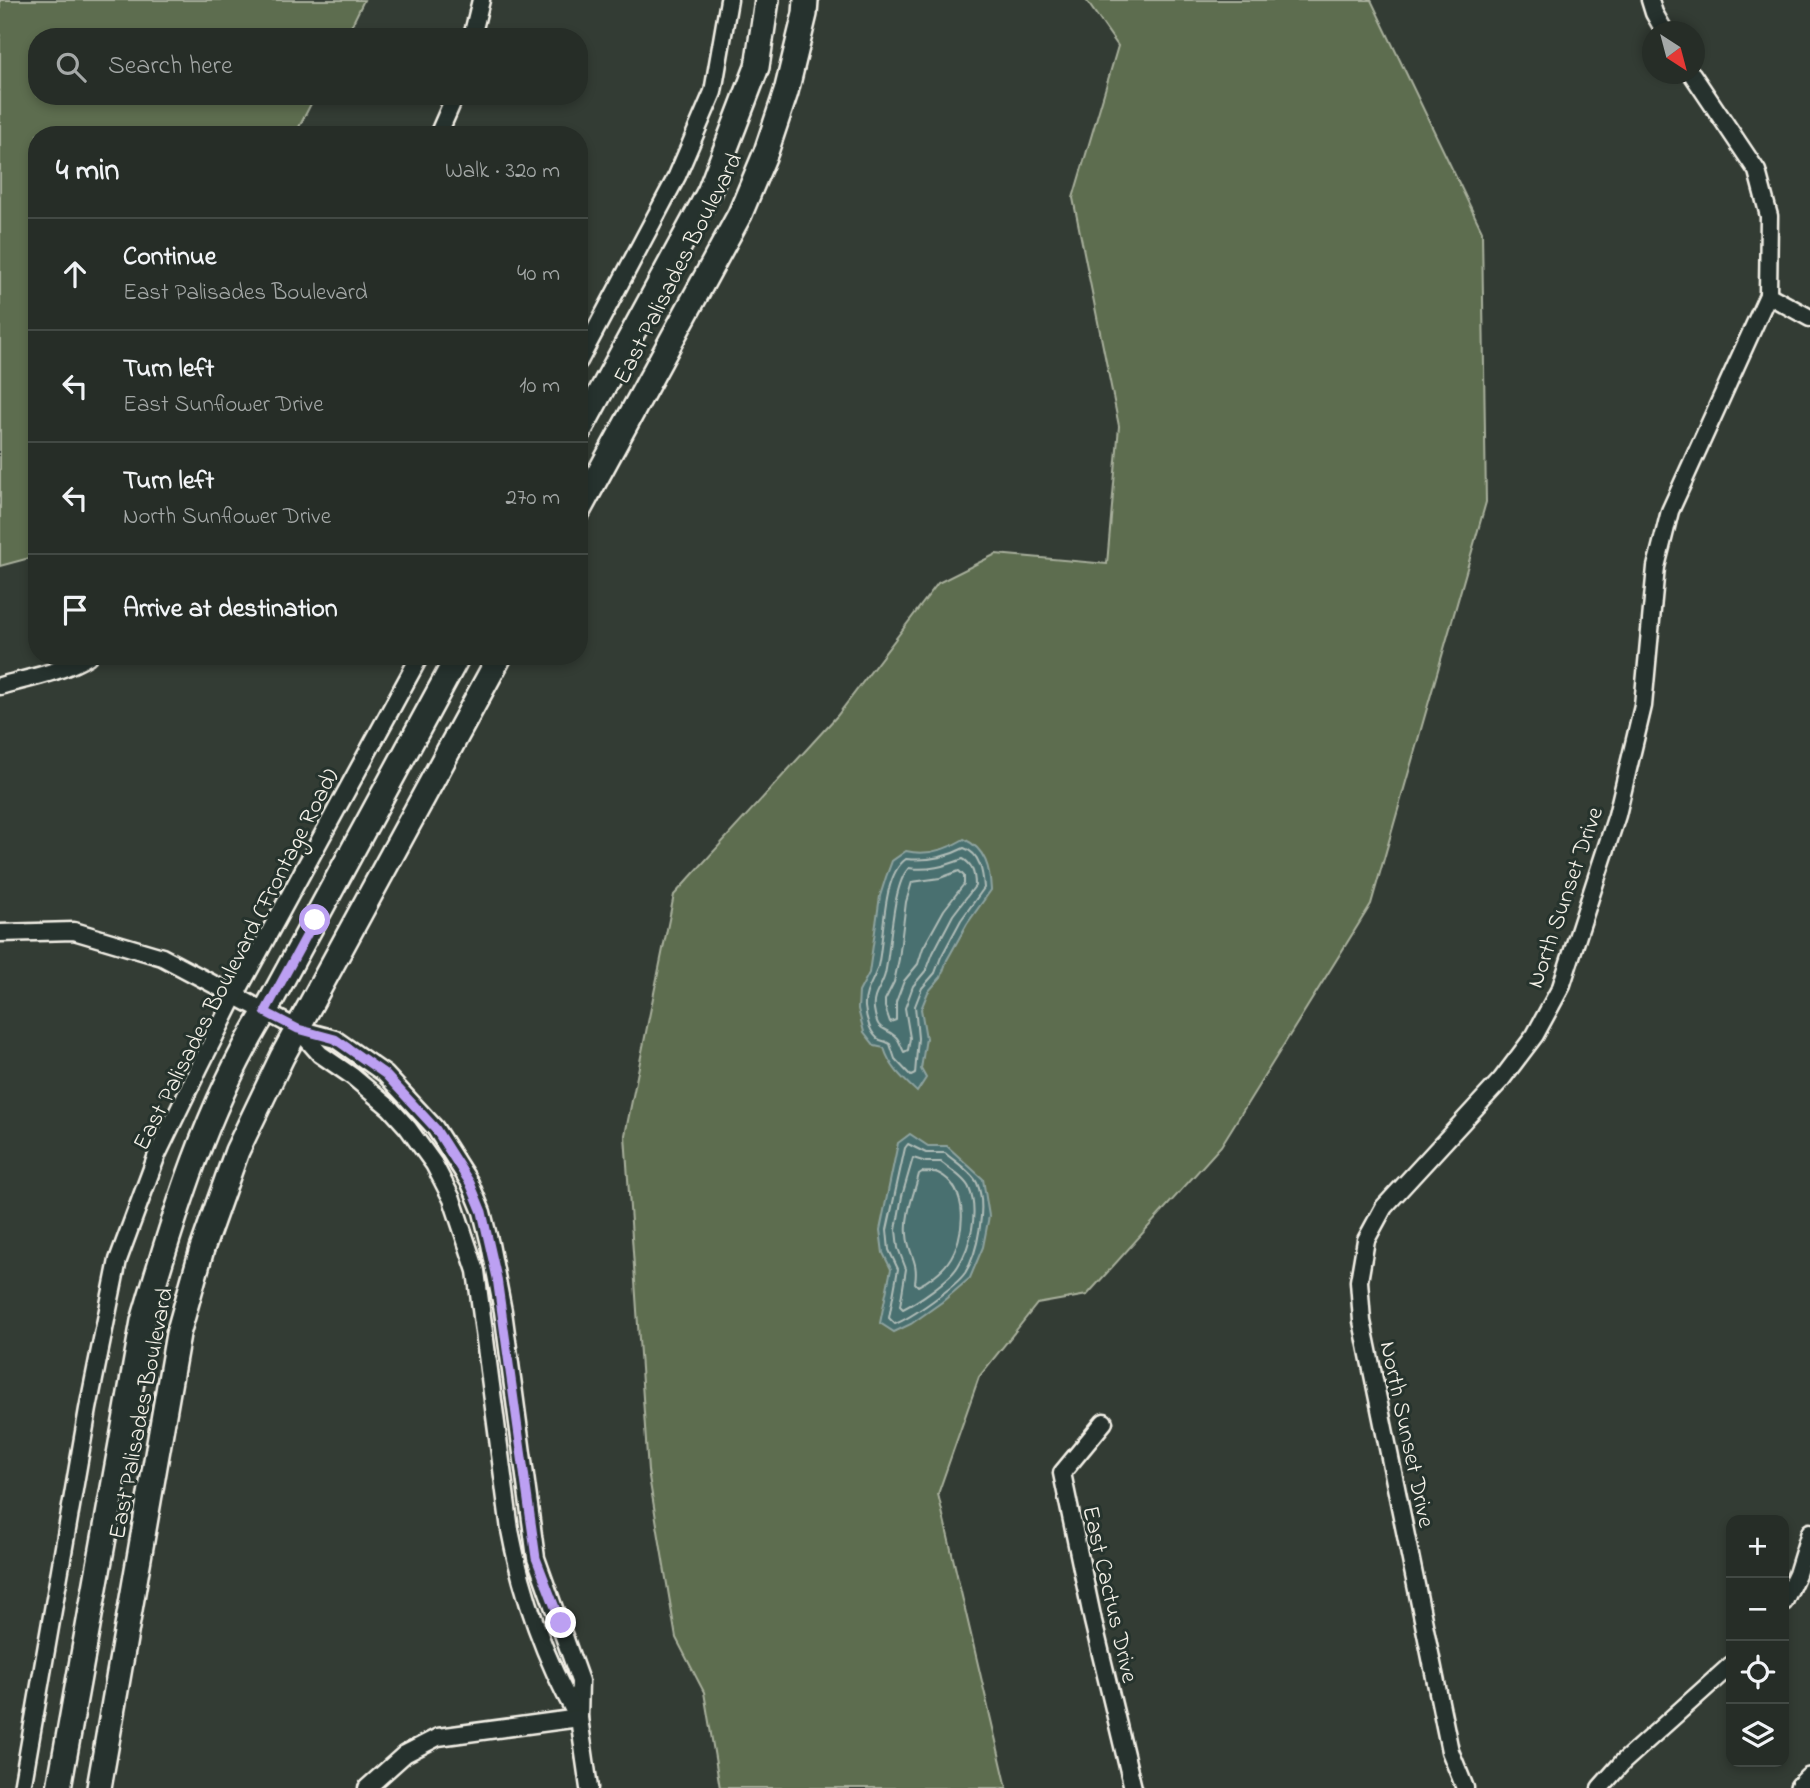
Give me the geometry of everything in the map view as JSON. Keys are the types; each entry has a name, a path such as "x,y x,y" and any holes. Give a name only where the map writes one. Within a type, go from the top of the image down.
{"street":[{"path":"474,28 481,0"},
{"path":"588,344 677,176 713,92 729,0"},
{"name":"East Palisades Boulevard","path":"588,415 709,192 757,67 767,0"},
{"name":"East Palisades Boulevard","path":"588,493 740,214 766,152 786,92 806,0"},
{"path":"1650,0 1659,21"},
{"name":"North Sunset Drive","path":"1465,1788 1450,1751 1362,1321 1359,1281 1366,1240 1384,1207 1501,1080 1535,1035 1561,986 1617,815 1643,706 1656,567 1670,511 1768,295 1769,216 1757,171 1699,84"},
{"path":"442,126 451,105"},
{"path":"1768,295 1810,318"},
{"path":"0,686 70,665"},
{"name":"East Palisades Boulevard (Frontage Road)","path":"22,1788 88,1409 118,1260 157,1156 235,996 415,665"},
{"name":"East Palisades Boulevard","path":"59,1788 143,1321 164,1249 206,1129 246,1043 453,665"},
{"name":"East Palisades Boulevard","path":"99,1788 178,1334 202,1249 237,1152 282,1057 495,665"},
{"path":"0,933 74,931 162,957 298,1029 335,1039 385,1074 435,1128 470,1183 482,1212 503,1311 536,1558 580,1681 579,1718 589,1788"},
{"path":"298,1029 320,1054 352,1076 390,1108 434,1164 452,1199 476,1271 517,1568 560,1685 579,1718"},
{"path":"469,1250 489,1244"},
{"name":"East Cactus Drive","path":"1104,1422 1062,1473 1093,1621 1133,1788"},
{"path":"501,1467 522,1464"},
{"path":"1789,1591 1810,1532"},
{"path":"1601,1788 1623,1762 1726,1669"},
{"path":"367,1788 405,1755 438,1737 579,1718"},
{"path":"1802,1788 1810,1780"}],"green space":[{"path":"0,0 364,0 350,28 28,28 28,105 310,105 300,126 28,126 28,558 0,566"},
{"path":"1086,0 1371,0 1482,231 1486,502 1371,904 1221,1146 1087,1295 1037,1304 979,1377 938,1494 1007,1788 720,1788 704,1692 676,1638 648,1471 625,1135 674,895 837,716 938,583 996,554 1107,564 1119,426 1073,198 1118,46"}],"water":[{"path":"964,839 982,854 991,890 967,924 947,960 941,977 928,992 921,1009 926,1038 921,1069 926,1078 917,1092 893,1067 884,1048 875,1046 864,1032 858,1009 859,992 869,973 880,896 892,861 906,851 936,851"},
{"path":"910,1134 928,1146 947,1146 983,1179 989,1216 983,1247 970,1278 942,1302 911,1324 894,1332 880,1323 891,1269 883,1253 880,1230 898,1143"}],"route":[{"path":"315,920 265,1012 298,1029 335,1039 385,1074 435,1128 470,1183 482,1212 503,1311 536,1558 561,1623"}]}
